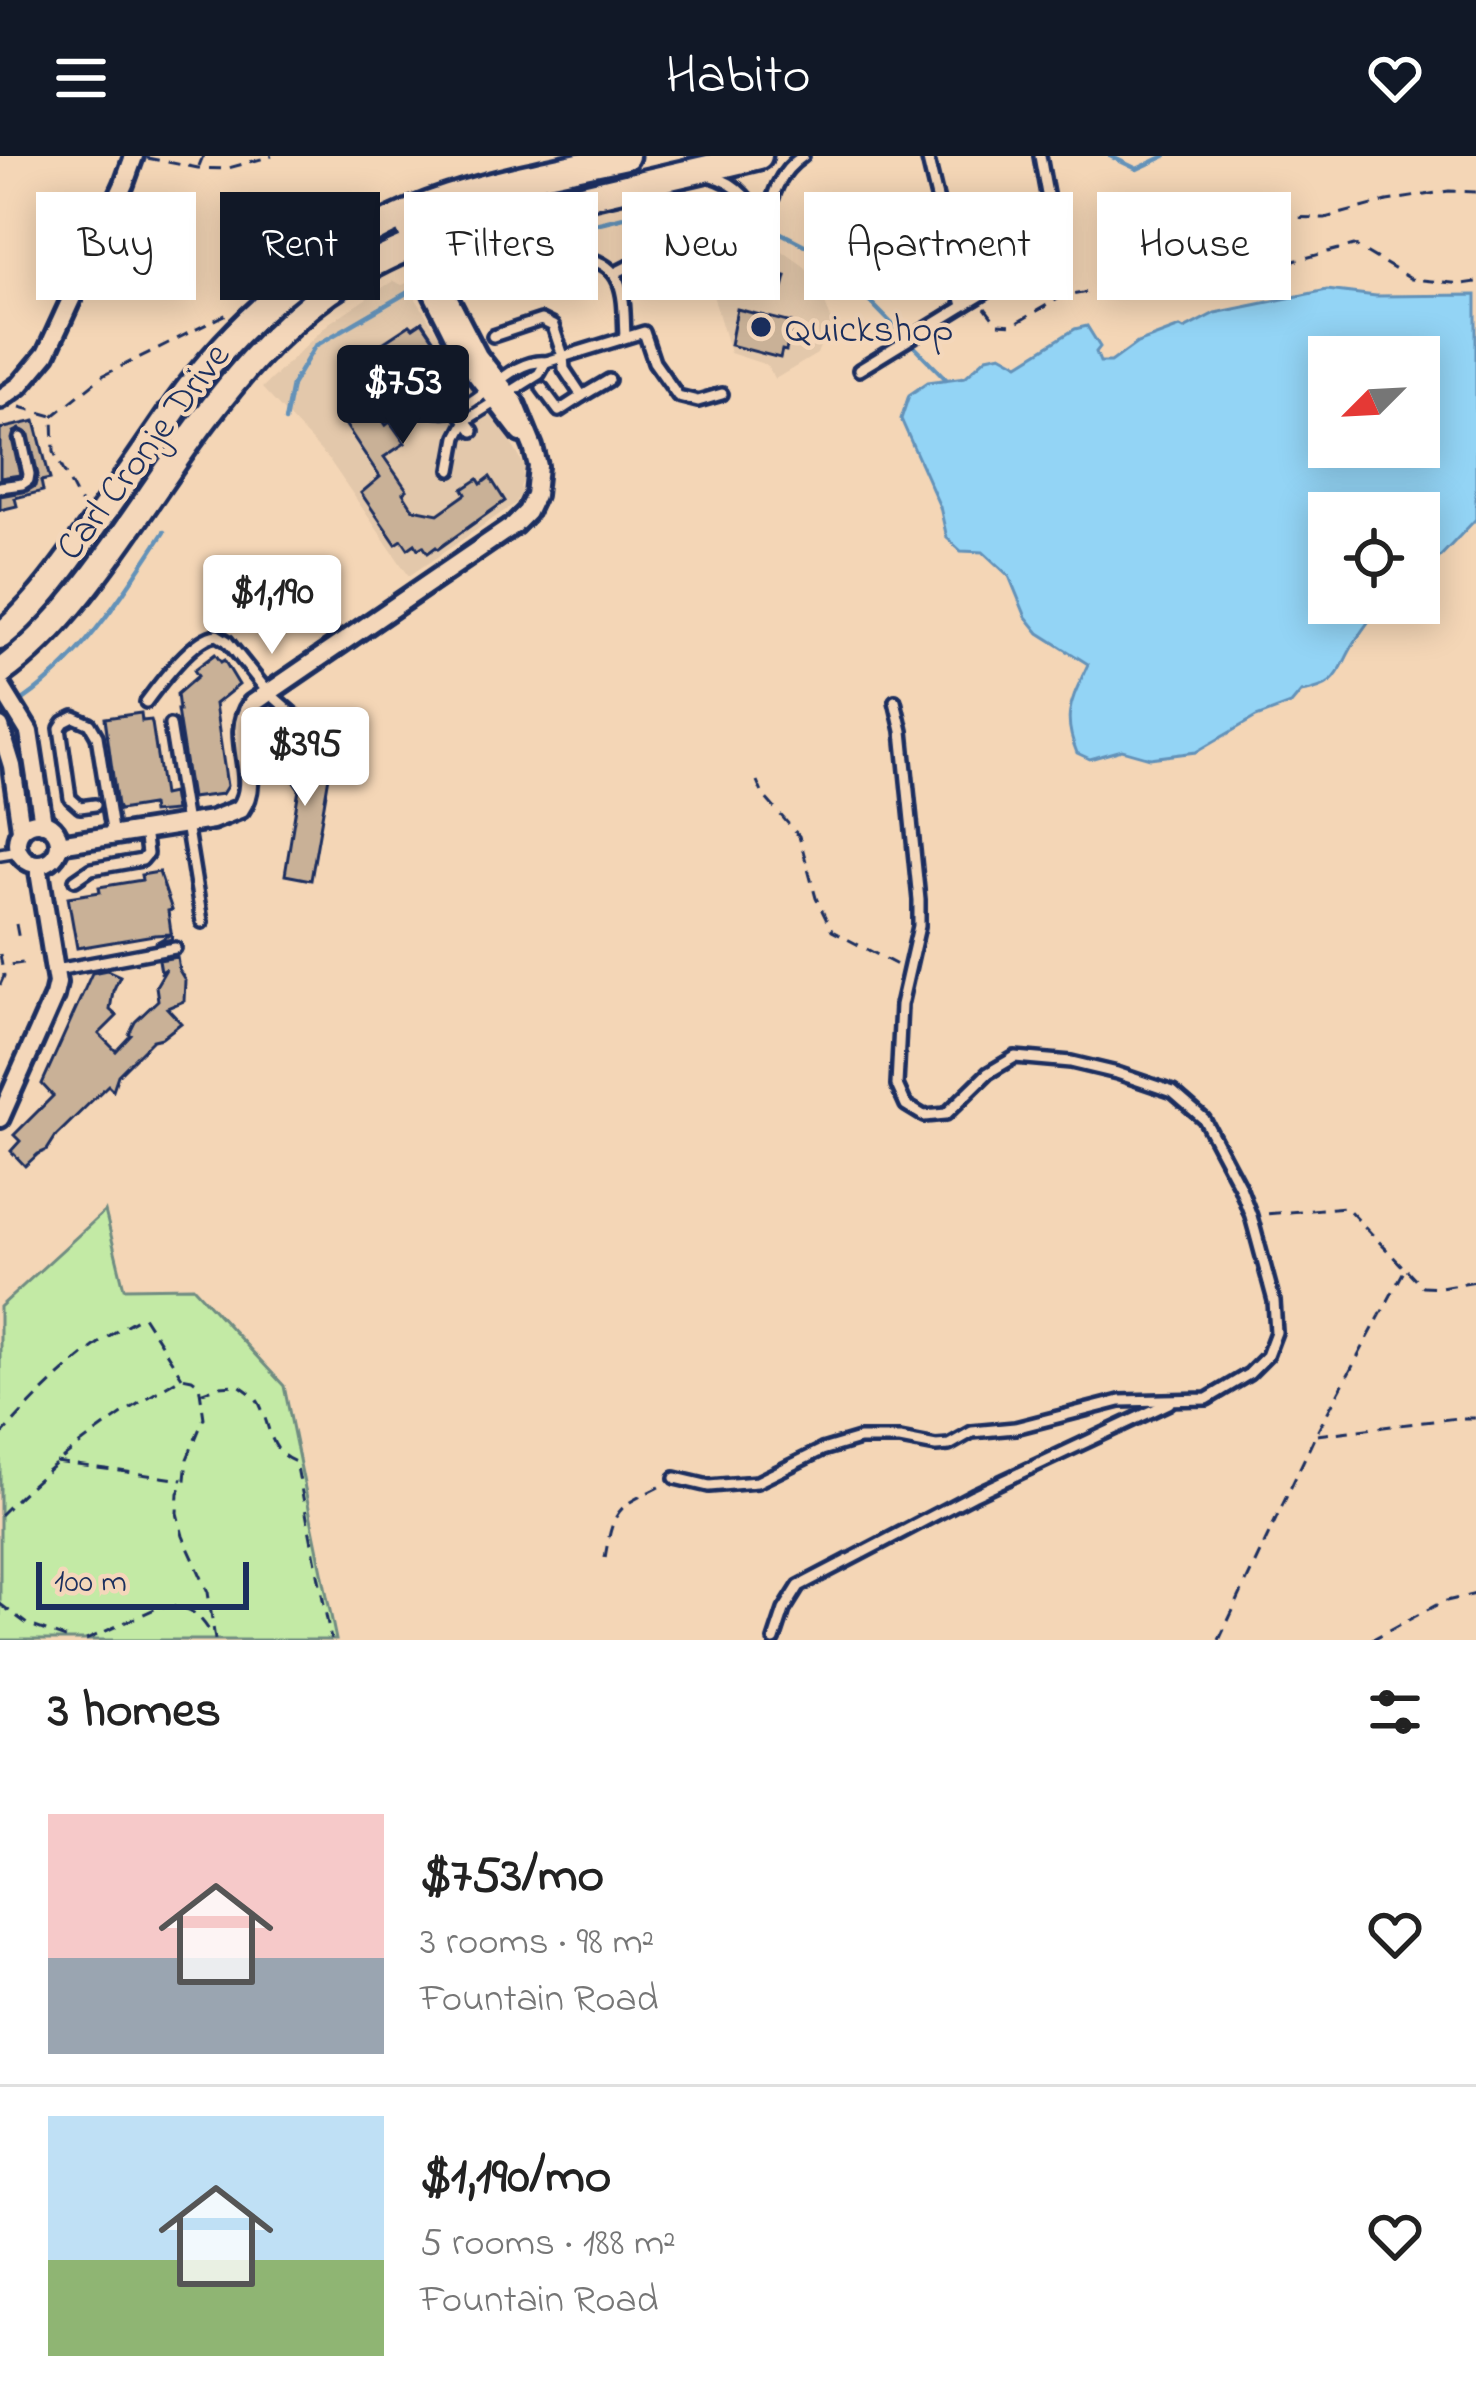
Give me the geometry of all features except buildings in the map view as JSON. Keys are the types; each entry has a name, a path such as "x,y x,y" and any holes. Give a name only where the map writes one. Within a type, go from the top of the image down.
{"main road":[{"name":"Carl Cronje Drive","path":"473,192 626,156"},
{"name":"Carl Cronje Drive","path":"598,194 759,156"},
{"name":"Carl Cronje Drive","path":"0,636 25,615 62,570 181,400 225,347 295,280 332,253 404,216"},
{"name":"Carl Cronje Drive","path":"0,672 31,648 57,618 245,367 282,328 347,278 404,251"}],"street":[{"path":"9,401 46,354 136,156"},
{"path":"59,844 226,816 244,804 249,782 242,722 252,704 527,512 536,495 538,466 533,447 515,403 497,392 449,300"},
{"path":"4,691 29,732 43,823"},
{"path":"0,728 12,766 21,830 9,852 38,865 50,861 59,844 56,832 43,823 21,830"},
{"path":"0,1118 7,1082 54,996 56,970 38,865"}],"lane":[{"path":"692,172 735,185 765,228 779,179 803,156"},
{"path":"1040,156 1047,192"},
{"path":"932,158 963,306"},
{"path":"598,261 615,273 623,298 626,337"},
{"path":"615,273 622,270"},
{"path":"859,370 972,300"},
{"path":"493,336 548,321 564,369 582,397"},
{"path":"451,470 457,437 466,420 533,361 546,362 644,332 654,362 678,396 698,401 722,394"},
{"path":"542,388 560,411 609,380"},
{"path":"424,409 440,411 497,392"},
{"path":"454,405 473,431"},
{"path":"0,487 28,480 21,438"},
{"path":"146,702 203,639 212,635 227,641 267,692 293,714 332,768"},
{"path":"675,1478 709,1486 758,1482 822,1450 859,1439 900,1438 936,1446 972,1432 1015,1428 1120,1401 1207,1399 1249,1374 1267,1356 1276,1332 1274,1301 1240,1187 1204,1119 1173,1092 1117,1072 1015,1057 988,1073 946,1114 924,1116 902,1099 898,1085 901,1005 919,926 919,900 895,701"},
{"path":"95,805 80,807 70,798 60,731 74,717 96,731 113,836"},
{"path":"170,724 202,922"},
{"path":"75,880 91,869 142,860 147,850 144,830"},
{"path":"56,970 175,948"},
{"path":"774,1640 799,1586 973,1495 1174,1401"}],"path":[{"path":"136,156 225,169 272,156"},
{"path":"198,168 203,156"},
{"path":"1291,217 1325,218 1450,191 1476,193"},
{"path":"1291,262 1354,245 1411,279 1476,282"},
{"path":"978,300 997,324 1013,325 1057,300"},
{"path":"53,416 104,375 236,310"},
{"path":"9,401 21,409 53,416"},
{"path":"53,416 53,452 70,488"},
{"path":"757,781 763,795 799,836 816,898 832,931 908,972"},
{"path":"16,924 19,940"},
{"path":"0,954 4,976 0,986"},
{"path":"2,966 23,963"},
{"path":"1251,1216 1346,1207 1422,1286 1476,1282"},
{"path":"1219,1640 1315,1436 1405,1269"},
{"path":"0,1437 80,1360 143,1316 182,1377"},
{"path":"0,1515 83,1440 182,1377 192,1379 199,1384 205,1418 187,1459 177,1513 182,1536 208,1592 214,1639"},
{"path":"200,1393 239,1385 257,1399 275,1446 285,1459 296,1462 332,1640"},
{"path":"1315,1436 1476,1418"},
{"path":"54,1461 185,1480"},
{"path":"604,1558 621,1507 675,1478"},
{"path":"1371,1640 1442,1602 1476,1594"},
{"path":"0,1604 27,1624 70,1640"},
{"path":"86,1640 172,1606 189,1608 214,1639"}],"shaded area":[{"path":"780,249 804,266 804,300 823,300 835,329 820,336 817,354 775,379 767,365 730,353 714,300 780,300"},
{"path":"393,281 404,284 404,300 417,300 476,388 466,399 479,421 496,417 524,465 516,503 409,576 330,461 262,388 329,323 364,300 380,300 380,290"}],"green space":[{"path":"105,1211 124,1288 193,1287 284,1386 336,1640 0,1640 0,1307"}],"water":[{"path":"1327,290 1376,296 1476,295 1476,519 1440,557 1440,492 1308,492 1308,624 1368,624 1341,669 1324,686 1301,692 1291,704 1256,717 1196,752 1150,758 1122,750 1090,759 1077,753 1069,717 1088,664 1039,633 1026,617 1009,576 983,552 961,551 947,538 940,507 901,419 909,395 928,382 965,377 987,357 1001,354 1019,364 1075,329 1087,326 1100,347 1096,352 1100,362 1111,362 1137,343 1184,329 1215,313"}],"waterway":[{"path":"1110,156 1137,169 1165,156"},
{"path":"598,223 622,217"},
{"path":"781,233 816,251 845,276 946,379"},
{"path":"285,421 292,385 315,346 404,294"},
{"path":"0,714 72,657 112,609 164,532"}],"place":[{"name":"Quickshop","path":"761,327"}]}
